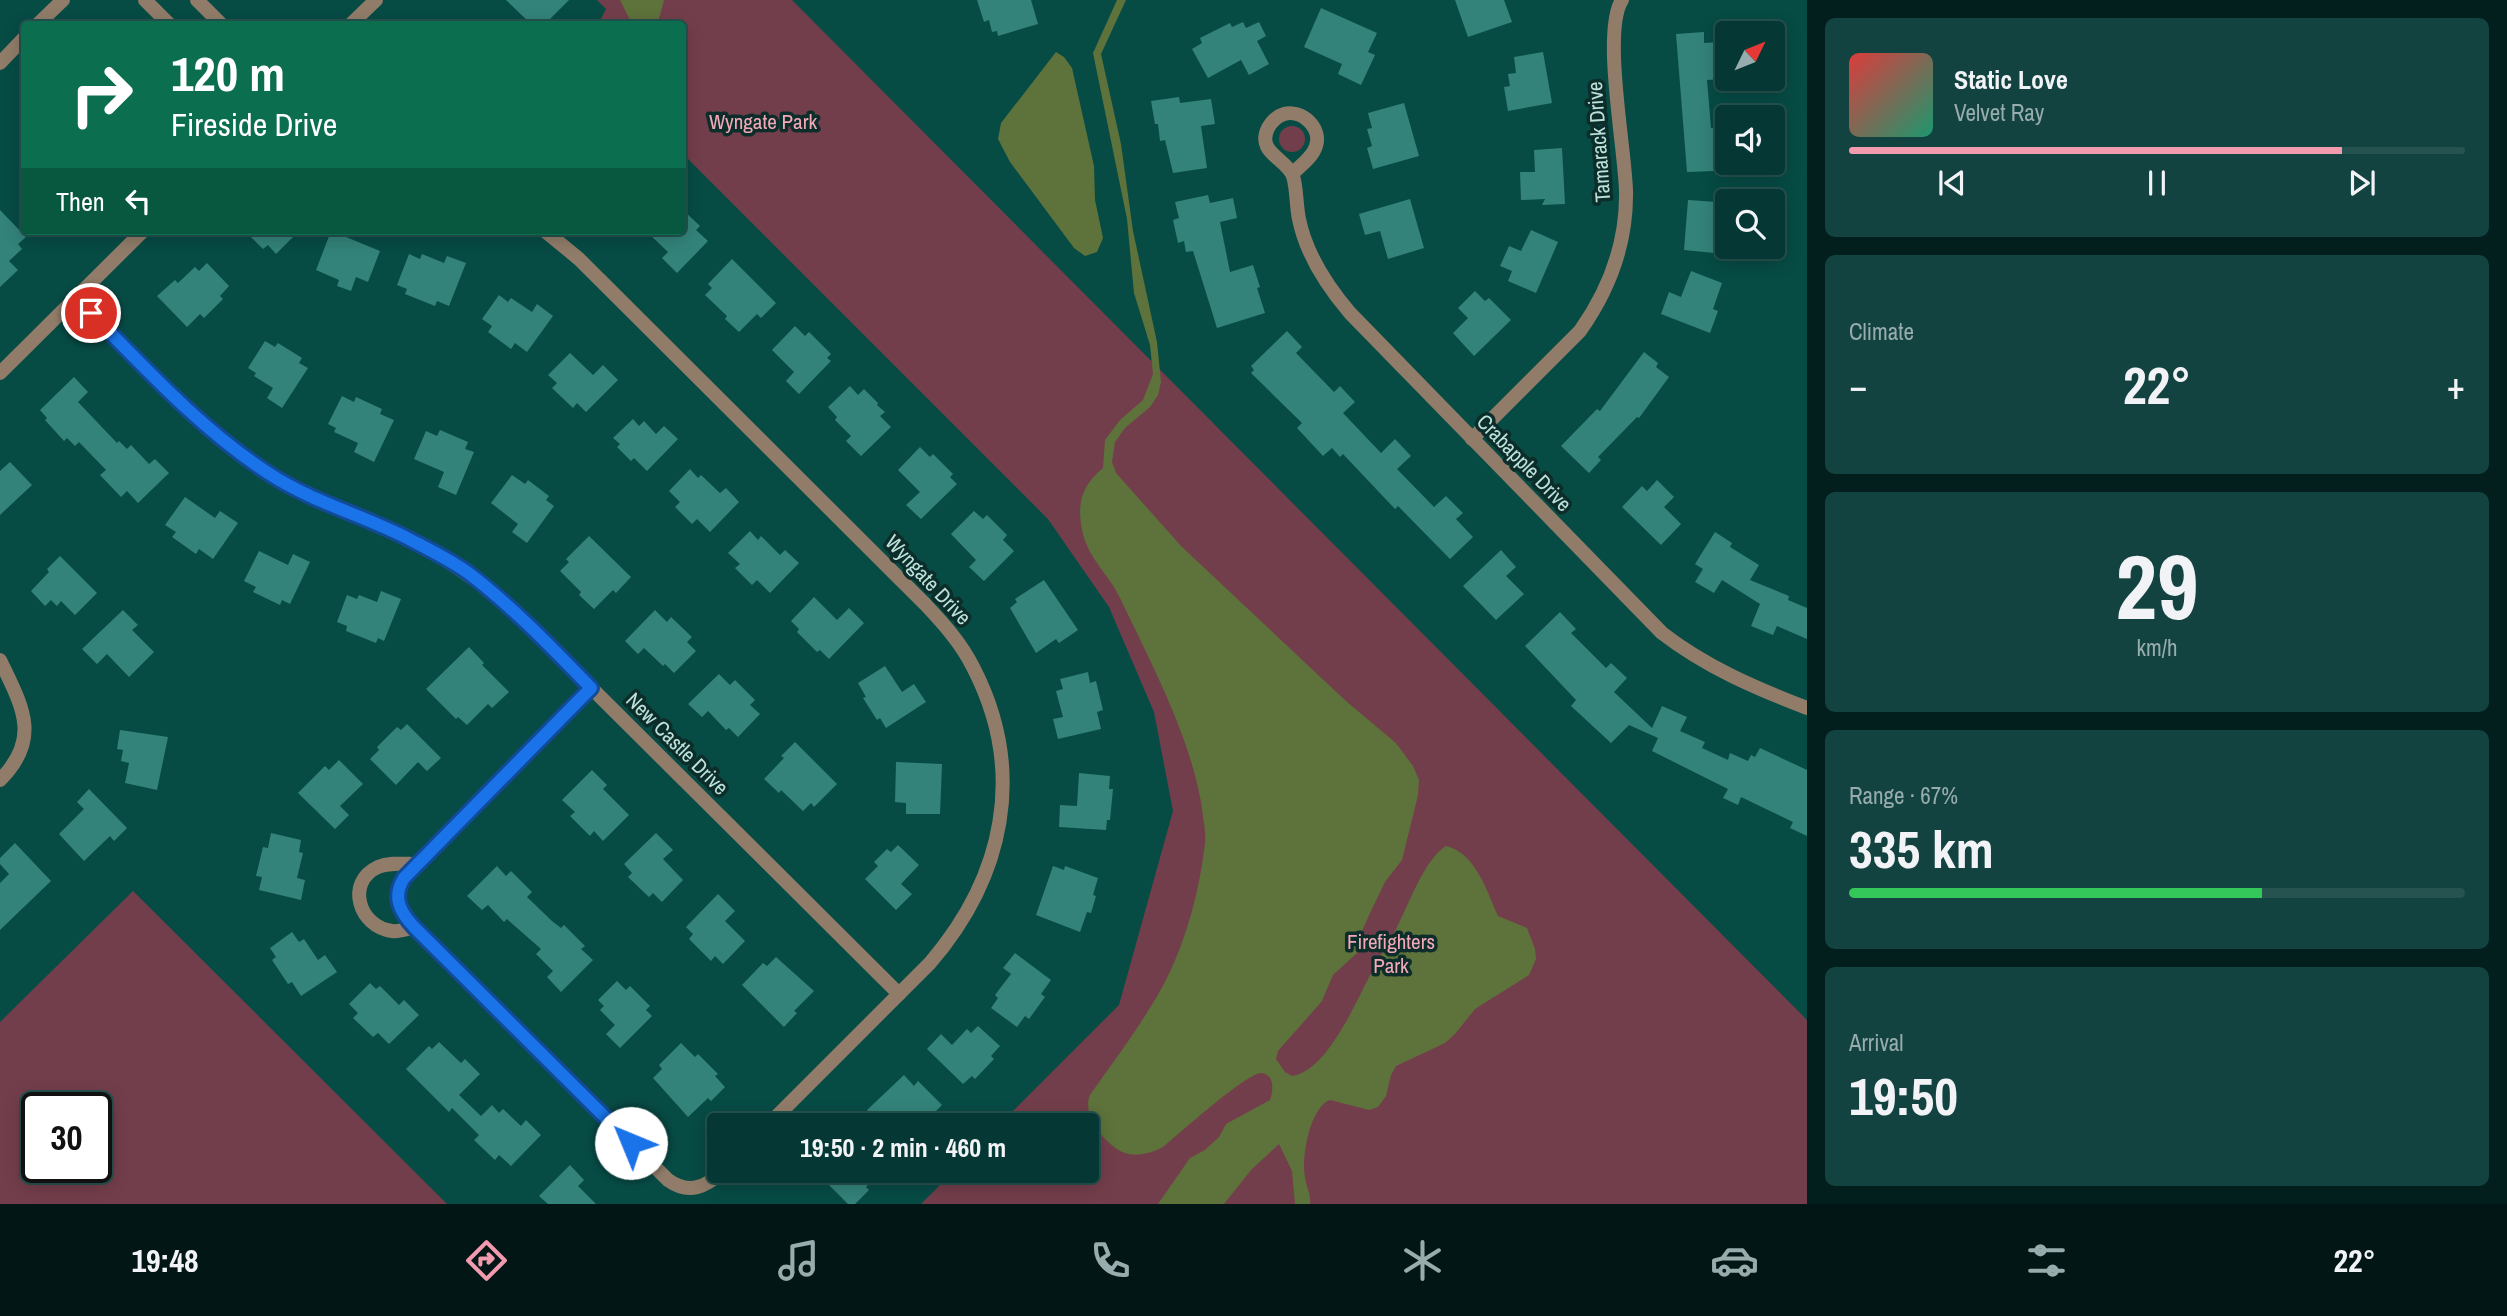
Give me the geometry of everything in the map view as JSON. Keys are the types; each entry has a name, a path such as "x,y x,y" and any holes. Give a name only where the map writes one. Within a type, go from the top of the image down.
{"street":[{"path":"41,21 63,0"},
{"path":"145,0 166,21"},
{"path":"197,0 218,21"},
{"path":"354,21 376,0"},
{"name":"Tamarack Drive","path":"1472,439 1580,331 1611,275 1623,228 1626,191 1613,42 1616,12 1622,0"},
{"path":"0,63 21,41"},
{"name":"Crabapple Drive","path":"1292,174 1304,237 1319,269 1333,292 1375,340 1662,633 1711,666 1738,680 1807,708"},
{"path":"0,373 139,235"},
{"name":"Wyngate Drive","path":"550,235 579,259 925,604 952,635 973,667 993,716 1001,764 1002,800 995,848 985,877 967,913 948,941 899,994 780,1113"},
{"name":"New Castle Drive","path":"76,298 217,437 268,473 312,499 406,538 469,574 515,612 899,994"},
{"path":"0,660 18,699 26,725 25,740 19,756 0,780"},
{"path":"591,688 404,878 398,893 399,907 414,927 668,1180 678,1186 692,1189 709,1183"},
{"path":"414,927 393,931 376,926 363,914 359,897 364,880 376,868 393,863 417,864"}],"green space":[{"name":"Firefighters Park","path":"597,0 792,0 1807,1020 1807,1204 921,1204 942,1183 1099,1183 1099,1113 1011,1113 1119,1005 1173,811 1154,712 1109,607 1048,519 686,157 686,21 600,21 606,9"},
{"path":"1292,126 1301,130 1305,139 1301,148 1292,152 1283,148 1279,139 1283,130"},
{"path":"133,891 447,1204 0,1204 0,1022"}],"shaded area":[{"path":"620,0 664,0 657,21 630,21"},
{"path":"1117,0 1126,0 1101,54 1121,144 1133,231 1157,342 1161,382 1158,395 1150,407 1125,428 1115,442 1112,462 1116,473 1182,547 1347,702 1396,743 1413,766 1419,780 1418,795 1402,860 1385,882 1370,913 1359,938 1357,953 1333,975 1322,1001 1278,1051 1276,1059 1285,1072 1292,1076 1306,1071 1330,1046 1395,932 1424,872 1446,846 1456,850 1473,865 1498,916 1527,928 1535,949 1536,959 1529,975 1475,1009 1445,1043 1396,1066 1386,1096 1378,1107 1369,1110 1330,1100 1323,1104 1312,1122 1304,1158 1310,1204 1295,1204 1292,1171 1279,1144 1251,1170 1224,1204 1158,1204 1190,1158 1205,1150 1219,1137 1226,1124 1270,1100 1272,1084 1265,1074 1253,1076 1241,1083 1163,1147 1144,1154 1125,1153 1110,1144 1099,1132 1099,1113 1089,1112 1090,1095 1149,1010 1174,964 1196,895 1205,840 1198,789 1181,733 1120,598 1086,543 1081,524 1082,497 1090,482 1103,468 1105,440 1120,420 1143,400 1153,374 1150,345 1134,293 1127,219 1093,53"},
{"path":"1056,52 1064,57 1072,68 1094,166 1095,200 1103,238 1097,252 1085,256 1074,248 1010,162 998,139 1001,123"}],"building":[{"path":"506,0 569,0 548,21 528,21"},
{"path":"977,0 1031,0 1038,24 998,36 997,31 992,32 989,20 984,22"},
{"path":"1455,0 1504,0 1512,22 1468,37"},
{"path":"1321,8 1377,33 1368,52 1375,55 1361,85 1338,74 1342,64 1304,47"},
{"path":"1243,22 1246,28 1259,22 1266,36 1257,41 1269,64 1249,75 1241,60 1208,78 1192,49 1202,43 1200,38 1230,23 1232,27"},
{"path":"1704,32 1704,43 1715,42 1715,79 1707,80 1711,128 1715,128 1714,171 1687,172 1676,34"},
{"path":"1543,52 1552,103 1508,111 1504,87 1510,86 1508,74 1516,73 1514,57"},
{"path":"1179,97 1180,103 1211,99 1215,124 1201,126 1207,168 1173,173 1165,140 1160,141 1151,101"},
{"path":"1404,103 1419,156 1373,169 1367,148 1372,146 1367,129 1372,128 1368,113"},
{"path":"1562,148 1565,204 1542,205 1545,199 1521,200 1520,172 1535,172 1534,150"},
{"path":"1208,195 1210,203 1233,198 1237,218 1220,222 1230,272 1253,265 1265,313 1217,328 1193,251 1186,252 1184,241 1178,243 1173,220 1179,218 1175,202"},
{"path":"1410,199 1424,248 1388,259 1380,231 1365,235 1359,214"},
{"path":"1688,200 1715,202 1714,253 1684,250"},
{"path":"0,210 21,235 26,237 18,244 22,249 9,261 18,270 0,287"},
{"path":"686,213 700,226 696,230 708,241 677,273 662,258 668,252 650,235 686,235"},
{"path":"1531,230 1558,242 1536,293 1508,281 1512,271 1500,266 1509,246 1521,251"},
{"path":"249,235 295,235 276,254 268,245 263,249"},
{"path":"329,235 347,235 380,251 368,282 356,277 351,291 337,286 339,280 316,270"},
{"path":"409,254 420,259 422,254 444,263 447,256 466,263 449,306 437,301 435,306 405,294 407,289 397,285"},
{"path":"732,259 776,303 761,318 757,314 739,332 705,295 712,288 708,284"},
{"path":"207,263 229,286 220,296 223,299 204,318 200,314 187,327 157,296 175,280 178,283 195,267 199,271"},
{"path":"1691,271 1722,283 1713,309 1718,311 1710,333 1661,314 1669,292 1681,297"},
{"path":"1475,291 1485,301 1489,298 1511,320 1474,356 1453,333 1468,318 1458,308"},
{"path":"499,295 508,302 511,298 532,312 537,304 553,316 527,352 515,343 511,349 488,332 492,326 482,319"},
{"path":"795,326 805,336 809,332 831,354 827,358 831,361 799,394 786,381 794,372 772,350"},
{"path":"1287,331 1302,347 1296,353 1334,392 1340,386 1355,402 1343,413 1381,453 1395,439 1411,456 1397,469 1434,507 1446,496 1463,513 1456,519 1473,537 1450,559 1398,506 1395,509 1343,454 1340,457 1332,448 1323,456 1297,428 1302,423 1251,373 1254,370 1251,366"},
{"path":"265,341 275,347 278,343 302,358 299,363 308,368 282,408 267,398 273,388 254,376 256,373 248,368"},
{"path":"1644,352 1658,363 1656,367 1669,377 1639,418 1637,417 1598,457 1601,460 1589,473 1561,446 1597,409 1600,411"},
{"path":"570,353 593,375 603,365 618,380 586,412 577,403 573,408 552,388 557,383 548,375"},
{"path":"74,377 88,392 78,402 117,443 119,441 127,449 131,445 149,464 155,459 169,473 138,503 127,491 121,497 100,475 106,470 79,442 75,446 67,438 64,441 45,420 47,418 40,410"},
{"path":"850,386 858,395 864,389 878,403 885,412 880,416 891,427 861,456 846,441 851,436 835,420 837,417 828,407"},
{"path":"342,396 354,402 356,397 382,409 380,414 394,420 374,462 354,452 358,443 334,432 336,428 328,424"},
{"path":"633,419 639,426 644,421 656,434 664,426 678,439 647,471 634,458 631,461 617,447 620,444 613,438"},
{"path":"440,430 468,442 465,449 474,452 456,495 438,487 444,472 414,459 426,431 437,436"},
{"path":"920,447 930,457 933,454 953,474 950,477 957,484 921,519 906,505 920,492 898,470"},
{"path":"10,462 32,485 0,515 0,471"},
{"path":"690,469 698,478 701,475 720,493 726,488 739,502 710,532 697,519 692,524 675,507 680,502 669,491"},
{"path":"512,475 525,484 528,480 549,496 546,500 554,506 527,543 512,532 518,524 491,503"},
{"path":"1657,480 1674,497 1664,507 1681,524 1661,545 1622,507 1642,486 1647,491"},
{"path":"185,497 215,518 220,511 238,523 213,559 199,549 196,554 172,537 176,532 165,525"},
{"path":"974,511 983,519 987,515 1007,535 1003,540 1014,551 984,581 969,567 976,560 951,534"},
{"path":"750,531 758,540 761,536 780,555 785,550 799,563 770,593 757,580 752,585 735,568 740,564 728,553"},
{"path":"1715,532 1732,543 1730,547 1759,565 1750,580 1789,596 1788,600 1807,608 1807,639 1777,626 1773,635 1751,626 1760,604 1722,580 1714,593 1695,582 1703,569 1695,564"},
{"path":"589,536 631,577 616,593 613,590 594,609 560,571 569,562 566,559"},
{"path":"1501,550 1516,567 1506,576 1524,594 1496,620 1463,586"},
{"path":"259,551 288,565 293,554 310,562 290,604 282,600 280,605 253,592 256,587 244,581"},
{"path":"60,556 97,593 75,615 61,601 57,606 51,600 45,606 31,591"},
{"path":"1044,580 1078,630 1059,643 1056,639 1036,653 1010,608 1017,602 1015,599"},
{"path":"381,591 401,599 384,641 378,638 376,643 346,631 347,626 337,622 347,595 357,599 359,595 377,602"},
{"path":"814,597 837,620 849,608 864,623 829,659 820,650 817,652 797,632 799,629 791,621"},
{"path":"123,610 138,625 132,630 154,652 129,677 107,654 97,664 82,649"},
{"path":"655,610 667,622 671,617 692,637 687,642 696,651 674,673 644,648 638,654 625,641"},
{"path":"1560,612 1576,629 1571,633 1606,668 1611,663 1627,678 1614,692 1652,728 1662,706 1687,717 1680,731 1705,742 1702,748 1728,760 1730,753 1748,761 1751,755 1755,757 1760,748 1807,770 1807,836 1790,828 1793,822 1741,797 1738,805 1723,798 1728,789 1652,751 1658,738 1629,725 1611,743 1571,706 1576,700 1525,646"},
{"path":"469,647 484,663 482,665 509,692 492,708 488,704 467,725 458,717 456,719 426,689"},
{"path":"885,666 902,692 914,684 926,702 886,728 880,718 877,720 863,698 866,697 858,683"},
{"path":"1088,672 1090,683 1096,681 1103,710 1097,712 1101,729 1058,739 1053,719 1063,717 1056,691 1063,689 1060,679"},
{"path":"719,674 730,685 735,680 755,700 750,705 760,714 738,737 729,728 726,730 708,711 702,717 688,704"},
{"path":"407,724 441,758 427,771 418,762 396,785 370,759 379,750 377,747 397,727 401,730"},
{"path":"120,730 168,737 157,790 125,783 129,763 121,761 123,750 117,749"},
{"path":"795,742 837,784 814,807 811,803 803,811 781,790 779,793 764,779"},
{"path":"339,760 363,784 340,806 349,815 335,829 298,793 325,766 329,770"},
{"path":"896,762 942,764 940,814 906,814 906,803 895,802"},
{"path":"592,770 607,785 603,789 629,815 603,841 594,831 590,836 570,816 575,812 562,800"},
{"path":"1079,773 1110,776 1109,789 1113,789 1110,820 1107,820 1106,830 1059,827 1060,805 1077,806"},
{"path":"89,789 127,828 114,841 110,836 84,861 59,834 84,809 77,802"},
{"path":"271,833 301,840 299,852 303,853 297,878 305,880 301,900 259,890 262,877 256,876 263,847 268,848"},
{"path":"656,833 673,850 663,859 683,880 662,902 653,893 649,897 628,877 632,873 624,864"},
{"path":"15,843 51,881 0,930 0,883 9,874 0,864 0,858"},
{"path":"898,845 919,865 901,884 912,894 896,910 865,879 878,866 874,862 887,849 891,852"},
{"path":"497,866 506,876 511,871 532,892 527,897 561,928 564,925 585,946 581,949 593,960 561,992 547,977 553,971 536,954 541,949 507,919 504,922 488,905 482,910 467,896"},
{"path":"1053,866 1064,870 1065,866 1098,878 1091,913 1087,912 1080,932 1036,915"},
{"path":"718,894 735,911 725,921 745,941 723,964 715,956 711,961 689,939 693,934 686,927"},
{"path":"292,932 299,942 304,939 318,960 325,955 337,972 301,996 292,982 288,984 272,960 276,957 270,948"},
{"path":"1015,953 1051,980 1041,994 1045,997 1029,1019 1025,1016 1017,1027 991,1008 998,998 995,995 1011,974 1003,968"},
{"path":"776,957 814,991 794,1011 797,1013 784,1027 742,985 763,963 767,966"},
{"path":"617,981 626,990 630,986 650,1006 646,1010 652,1016 620,1048 606,1034 615,1025 600,1010 604,1006 598,1000"},
{"path":"370,983 376,989 380,986 399,1005 404,1000 419,1015 389,1044 378,1033 373,1037 353,1018 358,1013 349,1004"},
{"path":"978,1026 1000,1046 991,1056 994,1059 975,1079 972,1076 963,1084 927,1049 941,1034 952,1045 967,1029 971,1033"},
{"path":"439,1042 461,1063 465,1059 480,1074 459,1095 481,1116 492,1105 499,1113 503,1109 521,1126 526,1120 541,1135 511,1166 499,1155 495,1160 474,1140 479,1135 452,1108 449,1112 406,1069 429,1046 432,1049"},
{"path":"681,1043 695,1057 698,1054 718,1074 715,1076 725,1087 711,1101 708,1098 688,1117 653,1078 662,1069 659,1065"},
{"path":"904,1075 914,1086 918,1081 942,1105 934,1113 870,1113 867,1110"},
{"path":"570,1165 584,1180 578,1186 596,1204 548,1204 539,1196"},
{"path":"827,1183 870,1183 866,1187 869,1190 855,1204 848,1204"}],"route":[{"path":"91,313 217,437 268,473 312,499 406,538 469,574 515,612 591,688 404,878 399,887 398,900 399,907 414,927 631,1143"}],"park label":[{"name":"Wyngate Park","path":"763,122"}]}
